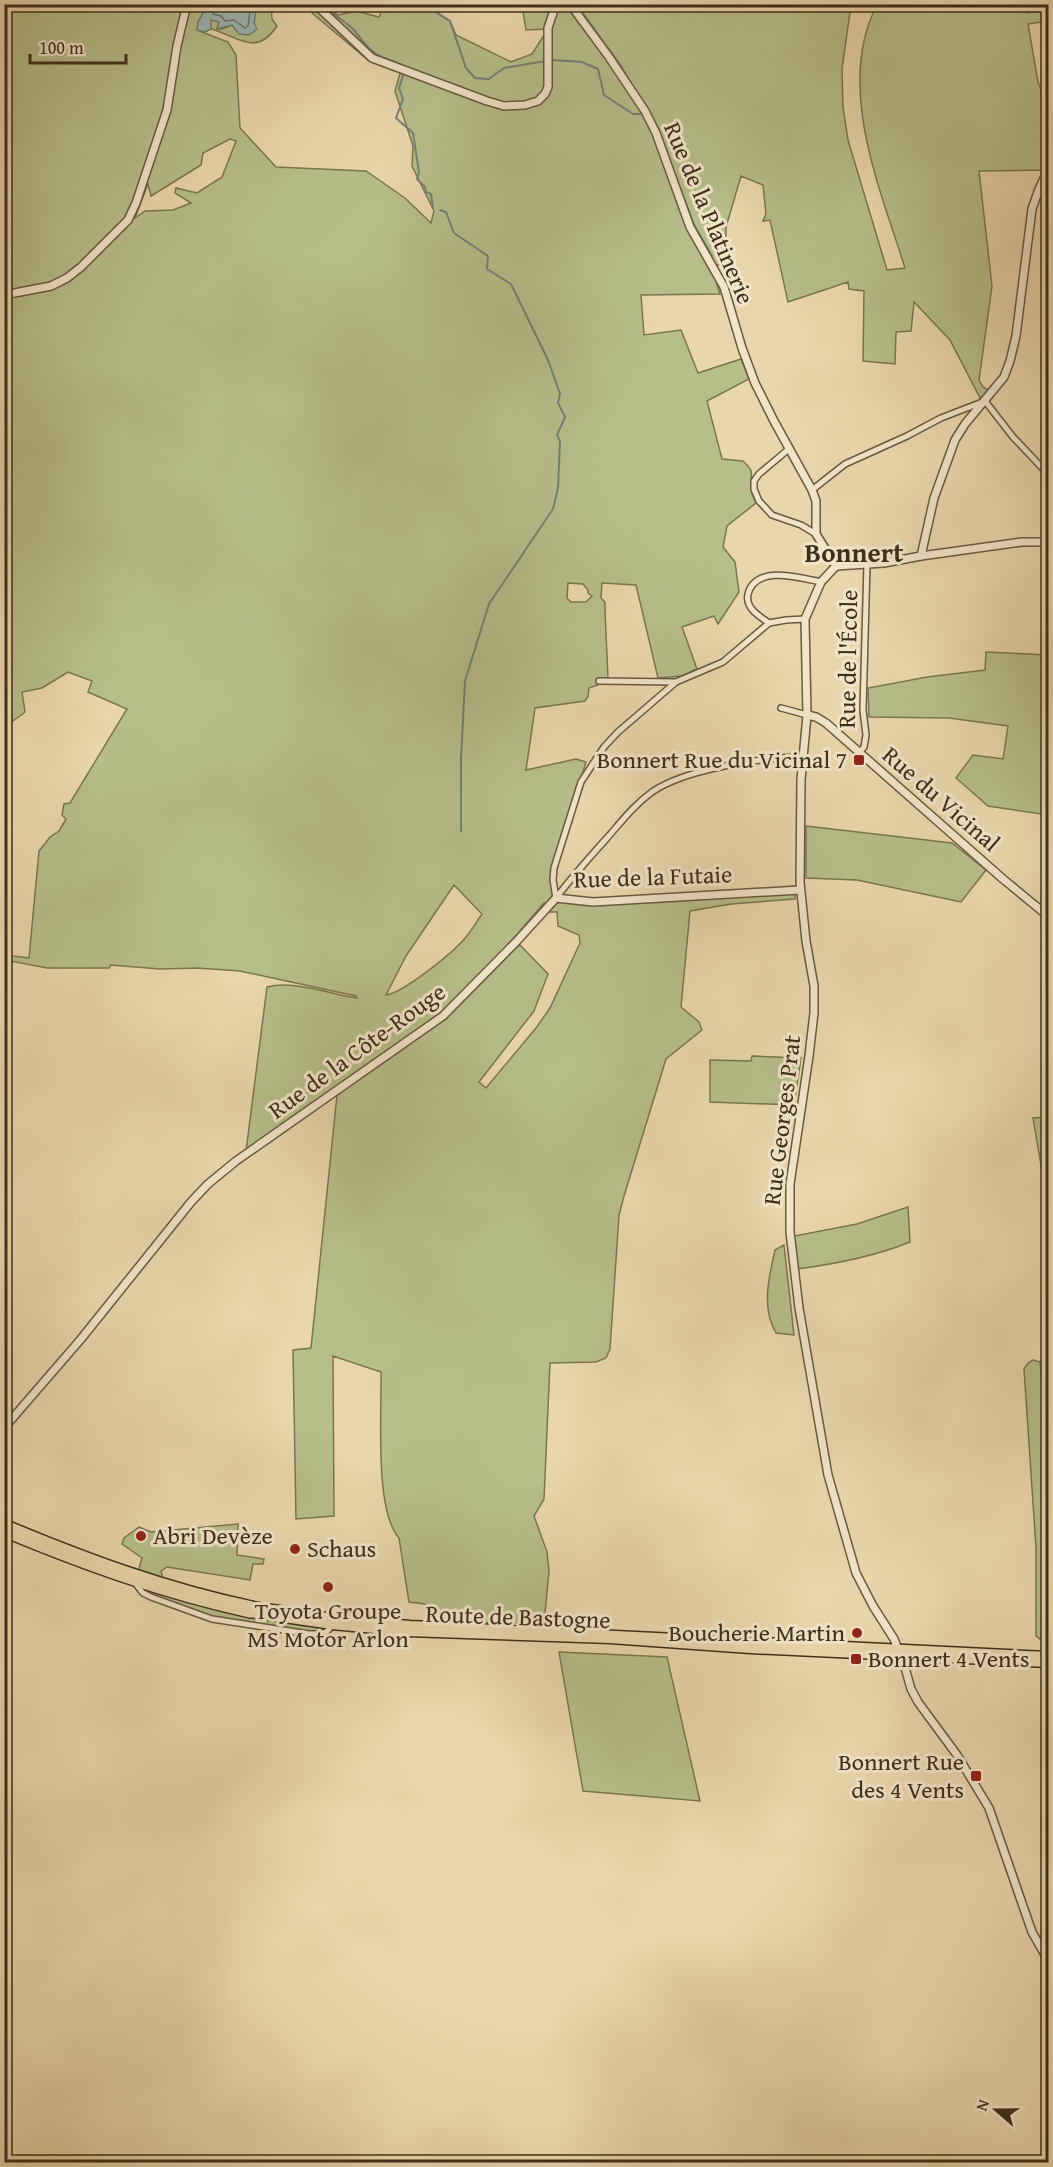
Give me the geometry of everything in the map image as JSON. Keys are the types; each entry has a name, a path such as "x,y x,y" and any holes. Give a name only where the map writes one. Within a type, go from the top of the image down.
{"highway":[{"name":"Route de Bastogne","path":"4,1524 81,1556 138,1576 251,1609"},
{"name":"Route de Bastogne","path":"4,1532 78,1563 135,1583 198,1601 251,1609"}],"main road":[{"name":"Route de Bastogne","path":"251,1609 410,1624 900,1652 1048,1663"},
{"name":"Route de Bastogne","path":"251,1609 332,1625 407,1632 610,1639 750,1649 1048,1656"}],"street":[{"path":"4,295 51,286 67,278 128,220 136,203 167,110 177,46 187,4"},
{"path":"315,4 372,58 487,101 516,107 538,101 548,87 548,28 556,4"},
{"name":"Rue de la Platinerie","path":"570,4 609,57 645,111 656,133 690,227 724,287 755,383 813,489 816,501 816,534"},
{"path":"921,556 929,514 948,455 965,424 1004,377 1010,361 1016,336 1032,209 1048,170"},
{"path":"985,401 1013,437 1048,474"},
{"path":"813,489 845,464 941,418 985,401"},
{"path":"789,448 759,474 754,481 754,489 759,501 772,515 801,525 816,534 836,566 884,563 1022,542 1048,542"},
{"name":"Rue de l'École","path":"859,753 864,747 866,735 863,710 867,564"},
{"name":"Rue Georges Prat","path":"836,566 821,582 805,619 807,715 800,816 800,891 814,986 814,1013 790,1184 789,1210 793,1270 828,1475 856,1573 900,1652 911,1689 918,1702 957,1755 989,1808 1032,1932 1048,1960"},
{"path":"768,623 749,605 747,599 753,583 760,577 792,576 821,582"},
{"path":"556,898 554,868 581,782 604,747 676,682 723,662 768,623 805,619"},
{"path":"598,681 676,682"},
{"path":"781,708 807,715"},
{"name":"Rue du Vicinal","path":"807,715 821,720 1048,916"},
{"name":"Rue de la Futaie","path":"556,898 640,801 665,785 696,773 744,763 783,757 803,757"},
{"name":"Rue de la Futaie","path":"556,898 593,902 800,891"},
{"name":"Rue de la Côte-Rouge","path":"4,1428 81,1339 208,1184 237,1161 443,1016 556,898"},
{"path":"135,1583 143,1593 151,1597 212,1619 309,1634 323,1634 329,1631 332,1625"}],"green space":[{"path":"257,4 271,5 272,19 277,26 269,36 261,41 246,42 211,29 211,20 219,22 217,29 232,25 236,28 253,23"},
{"path":"1023,4 1026,13 1048,10 1048,21 1028,24 1038,82 1048,108 1048,170 979,171 992,286 979,380 983,387 990,391 980,398 950,340 914,302 911,331 896,332 895,364 863,361 864,291 849,289 848,282 788,302 770,220 763,221 766,214 763,185 741,176 726,227 726,265 711,265 720,294 641,295 644,335 681,330 698,373 741,359 749,379 707,401 722,459 743,461 750,469 751,490 756,503 727,526 723,547 735,562 739,592 718,624 714,616 682,627 697,669 682,676 658,678 636,585 602,583 601,598 605,602 608,678 601,679 598,685 589,688 585,701 535,708 526,770 576,759 586,762 554,868 555,897 569,900 795,891 795,899 731,904 690,911 681,1007 699,1022 702,1030 666,1059 624,1196 619,1215 610,1349 606,1358 596,1362 550,1363 544,1499 534,1516 547,1552 549,1571 544,1624 427,1621 425,1604 409,1602 399,1538 391,1524 386,1506 381,1459 381,1372 333,1356 334,1516 296,1519 293,1350 311,1348 337,1095 454,1011 512,950 520,945 548,974 534,1011 479,1082 486,1088 550,1008 580,943 579,935 558,926 557,912 549,912 544,903 503,951 451,1005 393,1049 246,1151 267,987 299,986 357,998 356,996 240,971 111,965 109,968 47,968 5,960 5,955 29,958 39,851 50,837 59,831 66,819 62,815 64,804 70,803 127,709 88,692 92,681 68,672 42,688 22,692 25,712 9,724 5,724 4,299 20,295 20,292 5,295 4,5 207,5 198,22 197,30 228,42 236,55 240,128 276,167 366,171 405,198 431,223 434,211 412,166 413,146 395,91 401,70 368,60 312,13 314,5 325,5 338,15 356,11 379,17 384,5 424,5 450,21 456,35 511,62 532,54 548,29 526,30 522,5 851,5 842,69 843,107 848,140 887,270 905,268 874,171 861,102 860,69 865,36 877,5","holes":["230,139 236,141 222,177 197,193 176,188 175,193 191,203 173,210 145,211 135,218 148,184 151,196 201,165 203,153","568,583 583,584 592,596 586,602 571,602 567,598","454,885 482,914 460,944 440,961 416,980 386,995 406,956"]},
{"path":"986,652 1048,655 1048,815 988,806 956,778 973,755 1003,759 1008,726 949,718 869,717 868,688 927,677 985,670"},
{"path":"806,826 952,843 986,870 961,902 857,880 806,878"},
{"path":"752,1056 801,1058 794,1105 710,1102 710,1060 751,1061"},
{"path":"1048,1117 1048,1207 1033,1118"},
{"path":"908,1207 910,1242 854,1259 797,1269 794,1236 857,1224"},
{"path":"784,1245 794,1335 776,1333 769,1313 769,1281 775,1250"},
{"path":"1033,1360 1040,1362 1048,1452 1048,1643 1036,1636 1036,1548 1024,1369"},
{"path":"238,1524 237,1555 264,1559 263,1564 253,1564 250,1580 167,1567 161,1571 163,1578 138,1572 142,1558 122,1544 124,1538 139,1527 151,1532"},
{"path":"154,1593 223,1610 321,1627 323,1630 315,1633 235,1622 201,1613 153,1595"},
{"path":"559,1652 667,1657 700,1801 583,1791"}],"water":[{"path":"208,5 257,5 254,23 257,29 249,35 239,34 232,25 217,29 219,22 211,20 211,29 205,32 197,30 198,22"}],"waterway":[{"path":"323,4 353,29 372,51 406,68"},
{"path":"424,4 450,21 466,68 475,78 489,79 504,68 546,61"},
{"path":"576,4 621,66 629,81"},
{"path":"552,60 582,62 598,69 604,95 633,114 640,114"},
{"path":"403,76 399,88 403,99 396,118 413,133 419,172 417,179 425,187 426,192 431,194 433,208"},
{"path":"645,106 659,132 694,225 712,256"},
{"path":"440,210 446,212 454,233 488,256 487,269 511,284 548,360 560,394 558,403 565,417 557,435 560,441 558,488 553,509 489,604 465,681 461,759 461,831"}],"place":[{"name":"Bonnert Rue du Vicinal 7","path":"859,760"},
{"name":"Abri Devèze","path":"141,1536"},
{"name":"Schaus","path":"295,1549"},
{"name":"Toyota Groupe MS Motor Arlon","path":"328,1587"},
{"name":"Boucherie Martin","path":"857,1633"},
{"name":"Bonnert 4 Vents","path":"856,1659"},
{"name":"Bonnert Rue des 4 Vents","path":"976,1776"}],"district":[{"name":"Bonnert","path":"854,553"}]}
